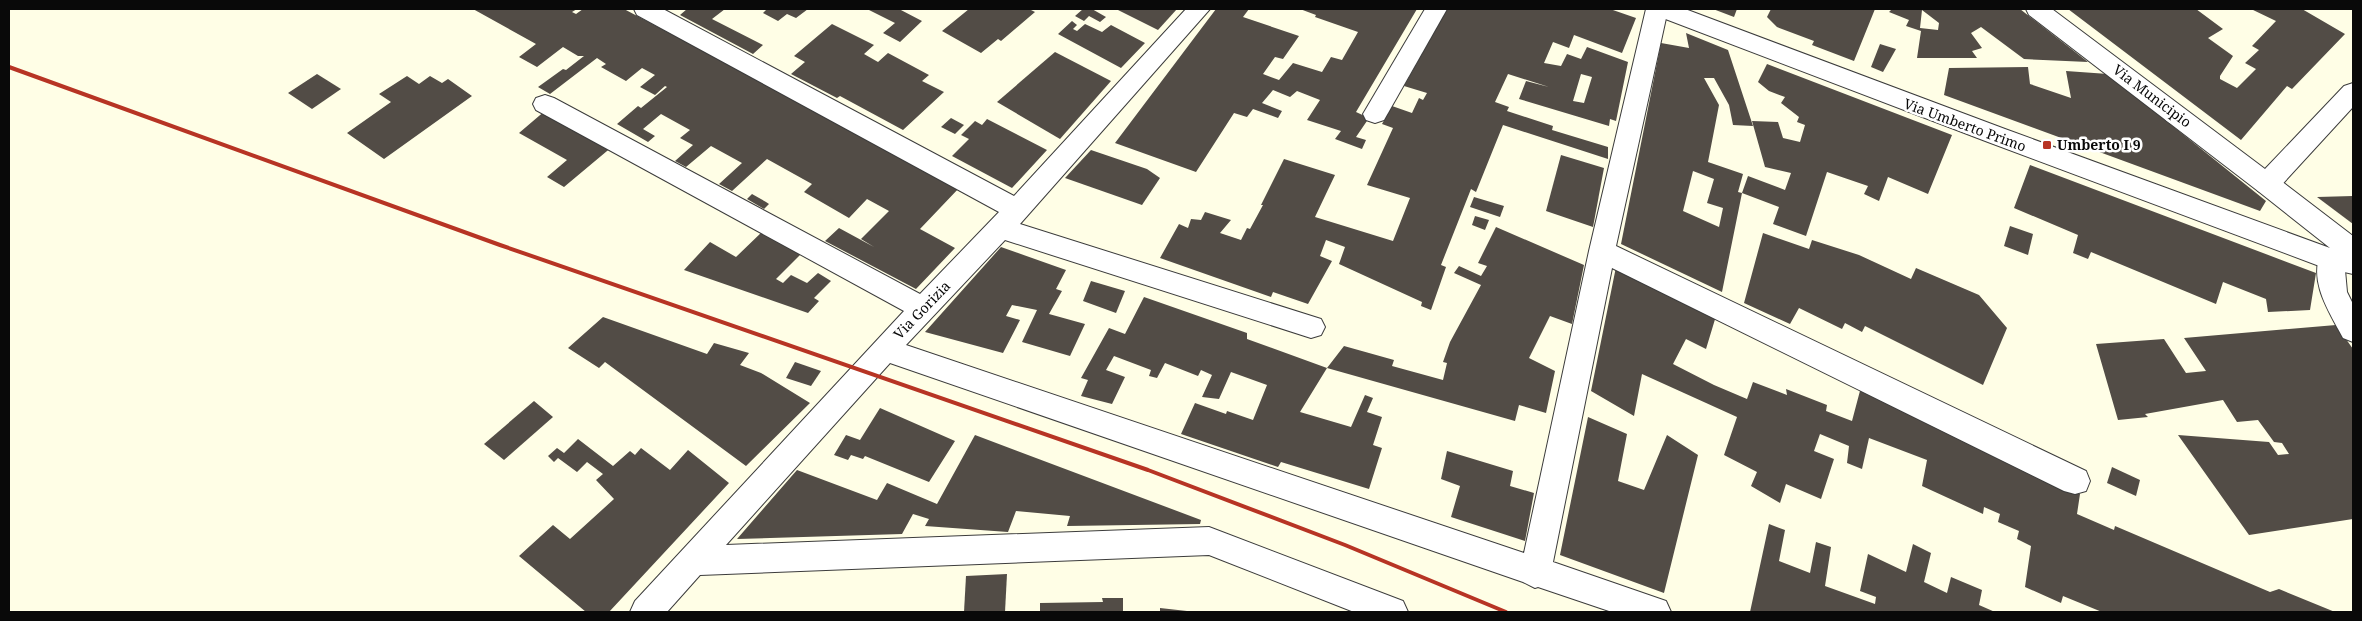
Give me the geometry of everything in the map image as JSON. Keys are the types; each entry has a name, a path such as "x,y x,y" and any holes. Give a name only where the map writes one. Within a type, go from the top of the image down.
{"street":[{"path":"645,9 1009,219 1311,327"},
{"name":"Via Gorizia","path":"646,612 884,349 1009,219 1199,9"},
{"path":"1375,114 1436,9"},
{"path":"1535,573 1602,251 1657,9"},
{"name":"Via Umberto Primo","path":"1663,9 1881,94 2346,257"},
{"name":"Via Municipio","path":"2037,9 2267,184 2346,257"},
{"path":"2267,184 2353,92"},
{"path":"545,104 924,309"},
{"path":"1602,251 2075,481"},
{"path":"2346,257 2334,294 2353,330"},
{"path":"884,349 1535,573 1656,612"},
{"path":"693,561 1209,541 1392,612"}],"building":[{"path":"473,9 577,9 572,12 576,14 583,9 624,9 960,187 920,229 955,248 916,289 825,241 839,228 874,247 861,239 889,211 867,199 849,218 804,192 812,184 767,159 732,191 719,184 742,163 711,146 686,167 675,161 693,145 680,138 690,130 661,114 643,129 655,136 648,142 617,124 638,106 641,108 667,87 665,86 655,95 640,87 655,75 642,68 626,81 601,67 606,64 597,58 550,94 538,87 563,69 566,70 584,56 578,56 563,47 537,67 519,57 536,44"},
{"path":"687,9 725,9 712,19 763,45 753,54 680,15"},
{"path":"767,9 808,9 796,18 787,14 778,21 763,13"},
{"path":"867,9 899,9 922,21 900,42 883,33 895,23"},
{"path":"969,9 1033,9 1031,10 1035,12 1001,41 998,39 981,53 942,31"},
{"path":"1083,9 1092,9 1106,17 1100,22 1089,16 1084,21 1075,16"},
{"path":"1116,9 1177,9 1158,30"},
{"path":"1216,9 1249,9 1243,17 1299,36 1283,59 1275,57 1263,74 1279,80 1293,63 1322,72 1331,57 1342,60 1358,32 1315,17 1316,15 1300,9 1417,9 1356,112 1369,118 1356,137 1366,140 1362,149 1335,139 1341,131 1307,120 1320,100 1297,91 1290,97 1273,90 1262,103 1282,111 1278,118 1253,109 1247,117 1234,113 1196,172 1115,143"},
{"path":"1447,9 1610,9 1636,18 1622,53 1574,35 1569,48 1553,42 1544,63 1561,66 1567,54 1581,59 1587,47 1628,62 1616,121 1610,119 1609,126 1519,99 1526,81 1549,87 1508,74 1495,102 1509,107 1507,111 1553,126 1552,130 1608,147 1608,159 1503,125 1476,192 1471,189 1441,265 1446,267 1431,310 1421,306 1422,302 1339,264 1345,247 1326,240 1320,256 1332,261 1308,304 1273,292 1271,297 1160,258 1179,224 1188,228 1191,219 1201,220 1205,212 1231,220 1220,233 1241,240 1247,228 1250,229 1263,205 1261,205 1284,159 1335,175 1315,217 1393,241 1410,198 1367,185 1393,128 1382,124 1392,106 1412,113 1419,98 1423,100 1427,93 1404,86","holes":["1581,74 1592,77 1584,103 1573,101"]},
{"path":"1713,9 1737,9 1734,17"},
{"path":"1771,9 1875,9 1854,61 1812,45 1814,41 1777,27 1767,17"},
{"path":"1892,9 2020,9 2088,62 2024,59 1981,27 1971,33 1982,48 1972,51 1977,58 1917,58 1921,31 1906,26 1909,20 1889,12","holes":["1922,10 1939,23 1938,30 1920,28"]},
{"path":"2068,9 2196,9 2223,29 2208,38 2233,56 2220,79 2237,88 2256,69 2245,63 2259,50 2252,46 2276,21 2251,9 2302,9 2345,34 2292,89 2287,86 2241,140"},
{"path":"1072,21 1077,25 1073,29 1077,31 1085,24 1102,32 1111,25 1145,43 1121,68 1058,34"},
{"path":"832,24 874,45 864,54 878,62 888,53 929,75 922,81 944,92 903,130 840,96 837,98 791,74 805,62 794,56"},
{"path":"1686,33 1728,50 1753,126 1733,125 1729,105 1714,78 1704,78 1719,105 1708,162 1743,174 1738,192 1742,193 1722,292 1621,244 1661,43 1689,48","holes":["1693,171 1714,179 1707,203 1723,208 1719,227 1683,211"]},
{"path":"1880,44 1896,49 1883,72 1871,67"},
{"path":"1055,52 1111,81 1060,139 997,102"},
{"path":"1767,64 1952,135 1928,194 1888,177 1879,201 1864,194 1868,186 1827,172 1806,236 1773,224 1779,207 1742,193 1748,176 1785,190 1791,173 1765,167 1752,121 1778,122 1783,138 1800,142 1805,125 1797,122 1799,117 1781,103 1785,97 1769,91 1758,82"},
{"path":"2028,67 2030,84 2071,98 2066,71 2108,74 2266,201 2260,211 1944,95 1949,68"},
{"path":"317,74 341,89 312,109 288,93"},
{"path":"407,76 419,84 430,76 442,83 448,79 472,96 384,159 347,133 391,102 379,94"},
{"path":"546,110 613,146 564,187 547,177 567,160 519,133"},
{"path":"951,118 964,125 955,134 941,127"},
{"path":"987,119 1047,150 1012,188 952,156 969,139 961,135 975,121 982,125"},
{"path":"1091,150 1147,169 1160,178 1142,205 1065,178"},
{"path":"1561,155 1604,168 1593,227 1546,211"},
{"path":"2030,165 2316,273 2310,310 2268,312 2266,299 2223,282 2216,304 2091,252 2088,259 2073,253 2078,235 2014,208"},
{"path":"752,194 769,204 764,209 747,199"},
{"path":"2353,196 2353,224 2317,197"},
{"path":"1474,197 1504,206 1500,217 1470,207"},
{"path":"1475,216 1489,220 1485,230 1472,225"},
{"path":"2010,226 2033,234 2028,255 2004,246"},
{"path":"1496,227 1584,265 1572,324 1550,316 1529,358 1555,371 1546,413 1519,405 1515,421 1327,368 1344,346 1394,360 1392,366 1443,380 1447,363 1443,362 1450,342 1481,285 1454,273 1459,266 1481,276 1487,266 1478,263"},
{"path":"766,228 806,249 776,279 783,283 791,275 807,283 818,273 831,281 814,298 819,301 808,313 684,270 710,242 736,257"},
{"path":"1763,233 1809,249 1812,240 1859,255 1911,279 1916,268 1979,295 2007,328 1983,385 1865,326 1862,332 1845,323 1842,329 1799,308 1790,324 1744,303"},
{"path":"1001,247 1066,270 1056,289 1062,291 1049,314 1085,324 1070,356 1022,342 1037,310 1012,305 1006,316 1020,320 1003,353 925,332"},
{"path":"1616,267 1716,316 1706,349 1686,339 1673,364 1714,385 1747,399 1753,382 1787,395 1786,389 1827,405 1826,411 1852,421 1861,387 2080,494 2077,514 2114,530 2115,526 2270,592 2279,589 2335,612 2102,612 2063,596 2061,603 2025,587 2031,546 2017,539 2019,531 1998,522 2000,514 1984,507 1983,514 1922,486 1927,460 1869,438 1862,469 1847,463 1849,446 1820,434 1814,451 1834,459 1821,499 1786,484 1780,503 1751,486 1757,472 1724,455 1737,417 1642,374 1634,416 1591,391"},
{"path":"1091,281 1125,291 1116,313 1083,301"},
{"path":"1144,297 1247,333 1247,339 1327,368 1300,412 1351,427 1365,395 1373,398 1367,412 1382,417 1373,445 1382,448 1369,489 1281,462 1278,467 1181,434 1195,403 1226,414 1227,411 1253,420 1267,385 1231,372 1219,399 1202,397 1212,375 1201,370 1198,376 1165,363 1157,378 1149,376 1151,370 1114,356 1106,370 1125,377 1112,404 1081,396 1088,380 1081,378 1109,328 1125,334"},
{"path":"603,317 707,354 714,343 749,353 740,365 761,373 810,403 746,466 605,362 599,368 568,348"},
{"path":"2336,325 2353,349 2353,519 2249,535 2178,435 2269,442 2278,455 2289,454 2282,443 2274,442 2258,420 2237,422 2223,400 2145,414 2148,417 2118,420 2096,344 2164,339 2186,373 2206,371 2184,338"},
{"path":"795,362 821,371 811,386 786,378"},
{"path":"534,401 553,417 504,460 484,444"},
{"path":"880,408 955,441 929,482 865,456 863,459 851,455 848,460 834,455 846,435 860,440"},
{"path":"1588,417 1627,434 1618,481 1644,490 1667,435 1698,455 1664,593 1560,555"},
{"path":"975,435 1201,520 1200,524 1067,526 1070,516 1016,511 1008,532 925,526 929,519 913,514 902,534 737,539 797,470 877,500 887,483 937,504"},
{"path":"578,439 613,466 630,451 635,455 641,448 670,470 688,450 729,483 609,612 586,612 519,556 553,525 570,539 614,499 596,480 603,474 587,462 577,472 558,458 554,462 548,456 557,448 564,453"},
{"path":"1447,451 1513,471 1510,486 1534,493 1525,541 1451,517 1460,486 1441,479"},
{"path":"2112,467 2140,480 2136,496 2107,483"},
{"path":"1769,524 1785,530 1779,561 1810,573 1816,542 1831,547 1825,586 1875,604 1876,597 1860,591 1868,554 1906,572 1913,544 1931,553 1924,582 1947,593 1951,577 1982,590 1979,605 1995,612 1750,612"},
{"path":"1007,574 1005,612 964,612 966,576"},
{"path":"1102,598 1123,598 1123,612 1040,612 1040,603 1103,602"},
{"path":"1160,608 1187,611 1187,612 1160,612"}],"railway":[{"path":"9,67 500,245 1148,470 1345,545 1506,612"}],"place":[{"name":"Umberto I 9","path":"2047,145"}]}
